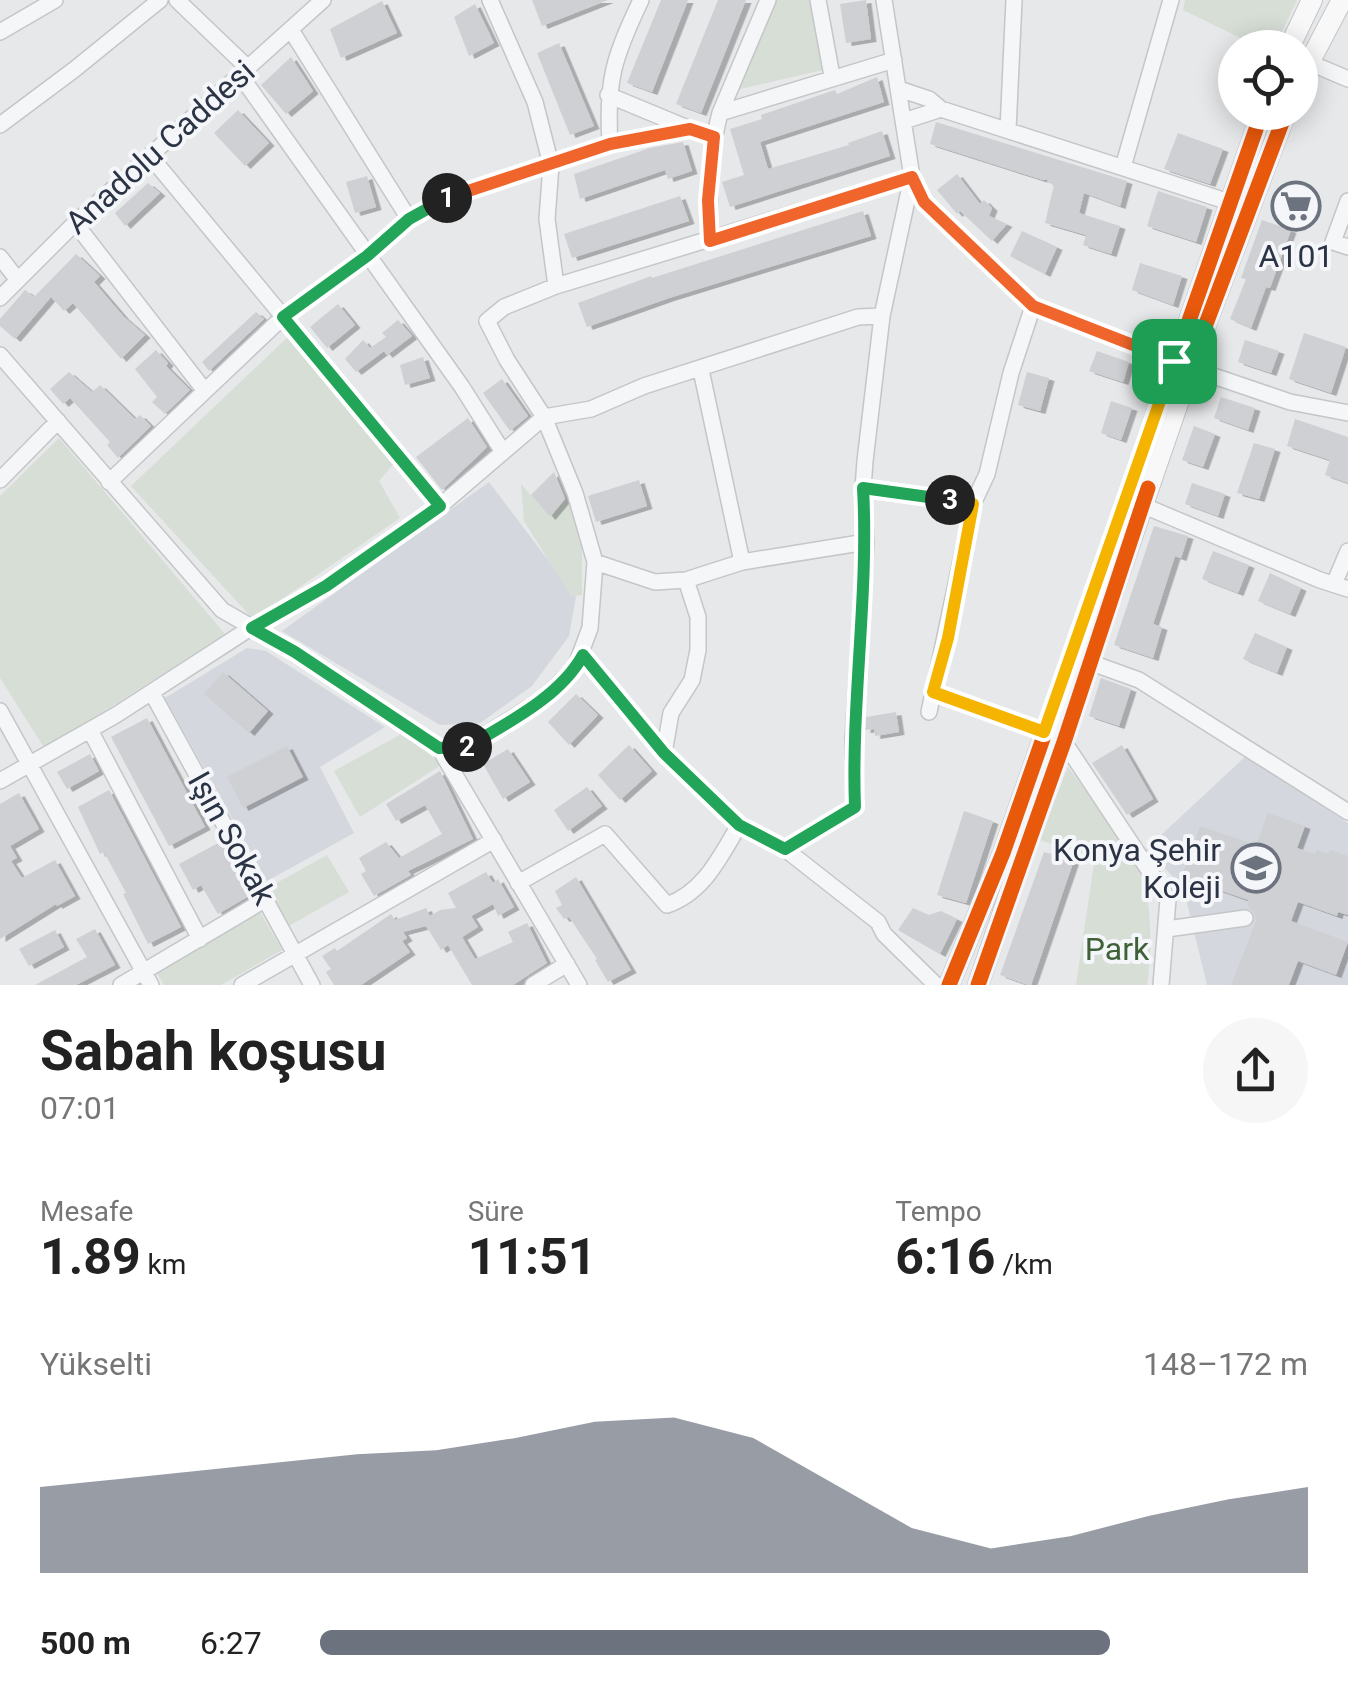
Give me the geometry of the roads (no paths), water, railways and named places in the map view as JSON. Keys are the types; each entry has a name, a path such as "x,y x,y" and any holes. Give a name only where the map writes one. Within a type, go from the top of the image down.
{"main road":[{"path":"1298,30 1312,0"},
{"path":"1318,45 1342,0"},
{"path":"948,985 1003,852 1090,662 1142,505 1230,202 1256,130"},
{"path":"978,985 1054,737 1182,364 1279,130"}],"street":[{"path":"0,32 54,0"},
{"path":"0,124 76,70 160,0"},
{"path":"177,0 244,72 503,452"},
{"name":"Anadolu Caddesi","path":"0,298 74,223 323,0"},
{"path":"610,144 608,94 622,42 640,0"},
{"path":"710,241 708,200 714,137 720,113 768,0"},
{"path":"818,0 832,76"},
{"path":"884,0 912,177 924,202 1033,306 1290,402 1348,413"},
{"path":"1008,130 1014,0"},
{"path":"1122,167 1171,0"},
{"path":"495,1 535,102 551,164 547,219 556,286"},
{"path":"292,30 409,219"},
{"path":"720,113 894,60"},
{"path":"1318,74 1348,79"},
{"path":"899,89 929,99 941,109 1230,202"},
{"path":"608,94 714,137"},
{"path":"904,121 941,109"},
{"path":"109,482 283,317 367,256 409,219 446,198 610,144 690,129"},
{"path":"150,156 440,506"},
{"path":"439,748 468,746 543,699 576,668 590,628 595,562 576,493 544,417 486,321 504,307 556,286 912,177"},
{"path":"785,849 855,807 853,739 866,542 863,488 882,316 912,177"},
{"path":"1348,201 1334,242 1348,247"},
{"path":"74,223 205,391"},
{"path":"0,256 17,278"},
{"path":"929,712 948,638 973,504 987,474 1011,373 1033,306"},
{"path":"0,782 326,586 440,506 544,417 591,408 644,386 858,317 882,316"},
{"path":"0,355 222,610 295,652 439,748 580,985"},
{"path":"701,370 742,562"},
{"path":"0,480 58,421"},
{"path":"863,488 973,504"},
{"path":"1142,505 1341,586 1348,550"},
{"path":"595,562 655,582 686,580 742,562 866,542"},
{"path":"664,753 671,714 692,680 698,650 698,617 686,580"},
{"path":"583,655 664,753 739,825 785,849 878,922 884,934 936,985"},
{"path":"1090,662 1139,680 1348,812"},
{"name":"Işın Sokak","path":"152,692 312,985"},
{"path":"933,692 1054,737 1168,899 1161,985"},
{"path":"0,712 147,979"},
{"path":"90,730 200,938"},
{"path":"518,883 605,834 666,905 680,900 707,878 739,825"},
{"path":"242,985 494,840"},
{"path":"121,985 147,979 200,938 266,899"},
{"path":"1167,929 1245,918"},
{"path":"534,985 568,964"}],"place":[{"name":"A101","path":"1296,206"},
{"name":"Konya Şehir Koleji","path":"1256,868"}],"park label":[{"name":"Park","path":"1117,949"}]}
